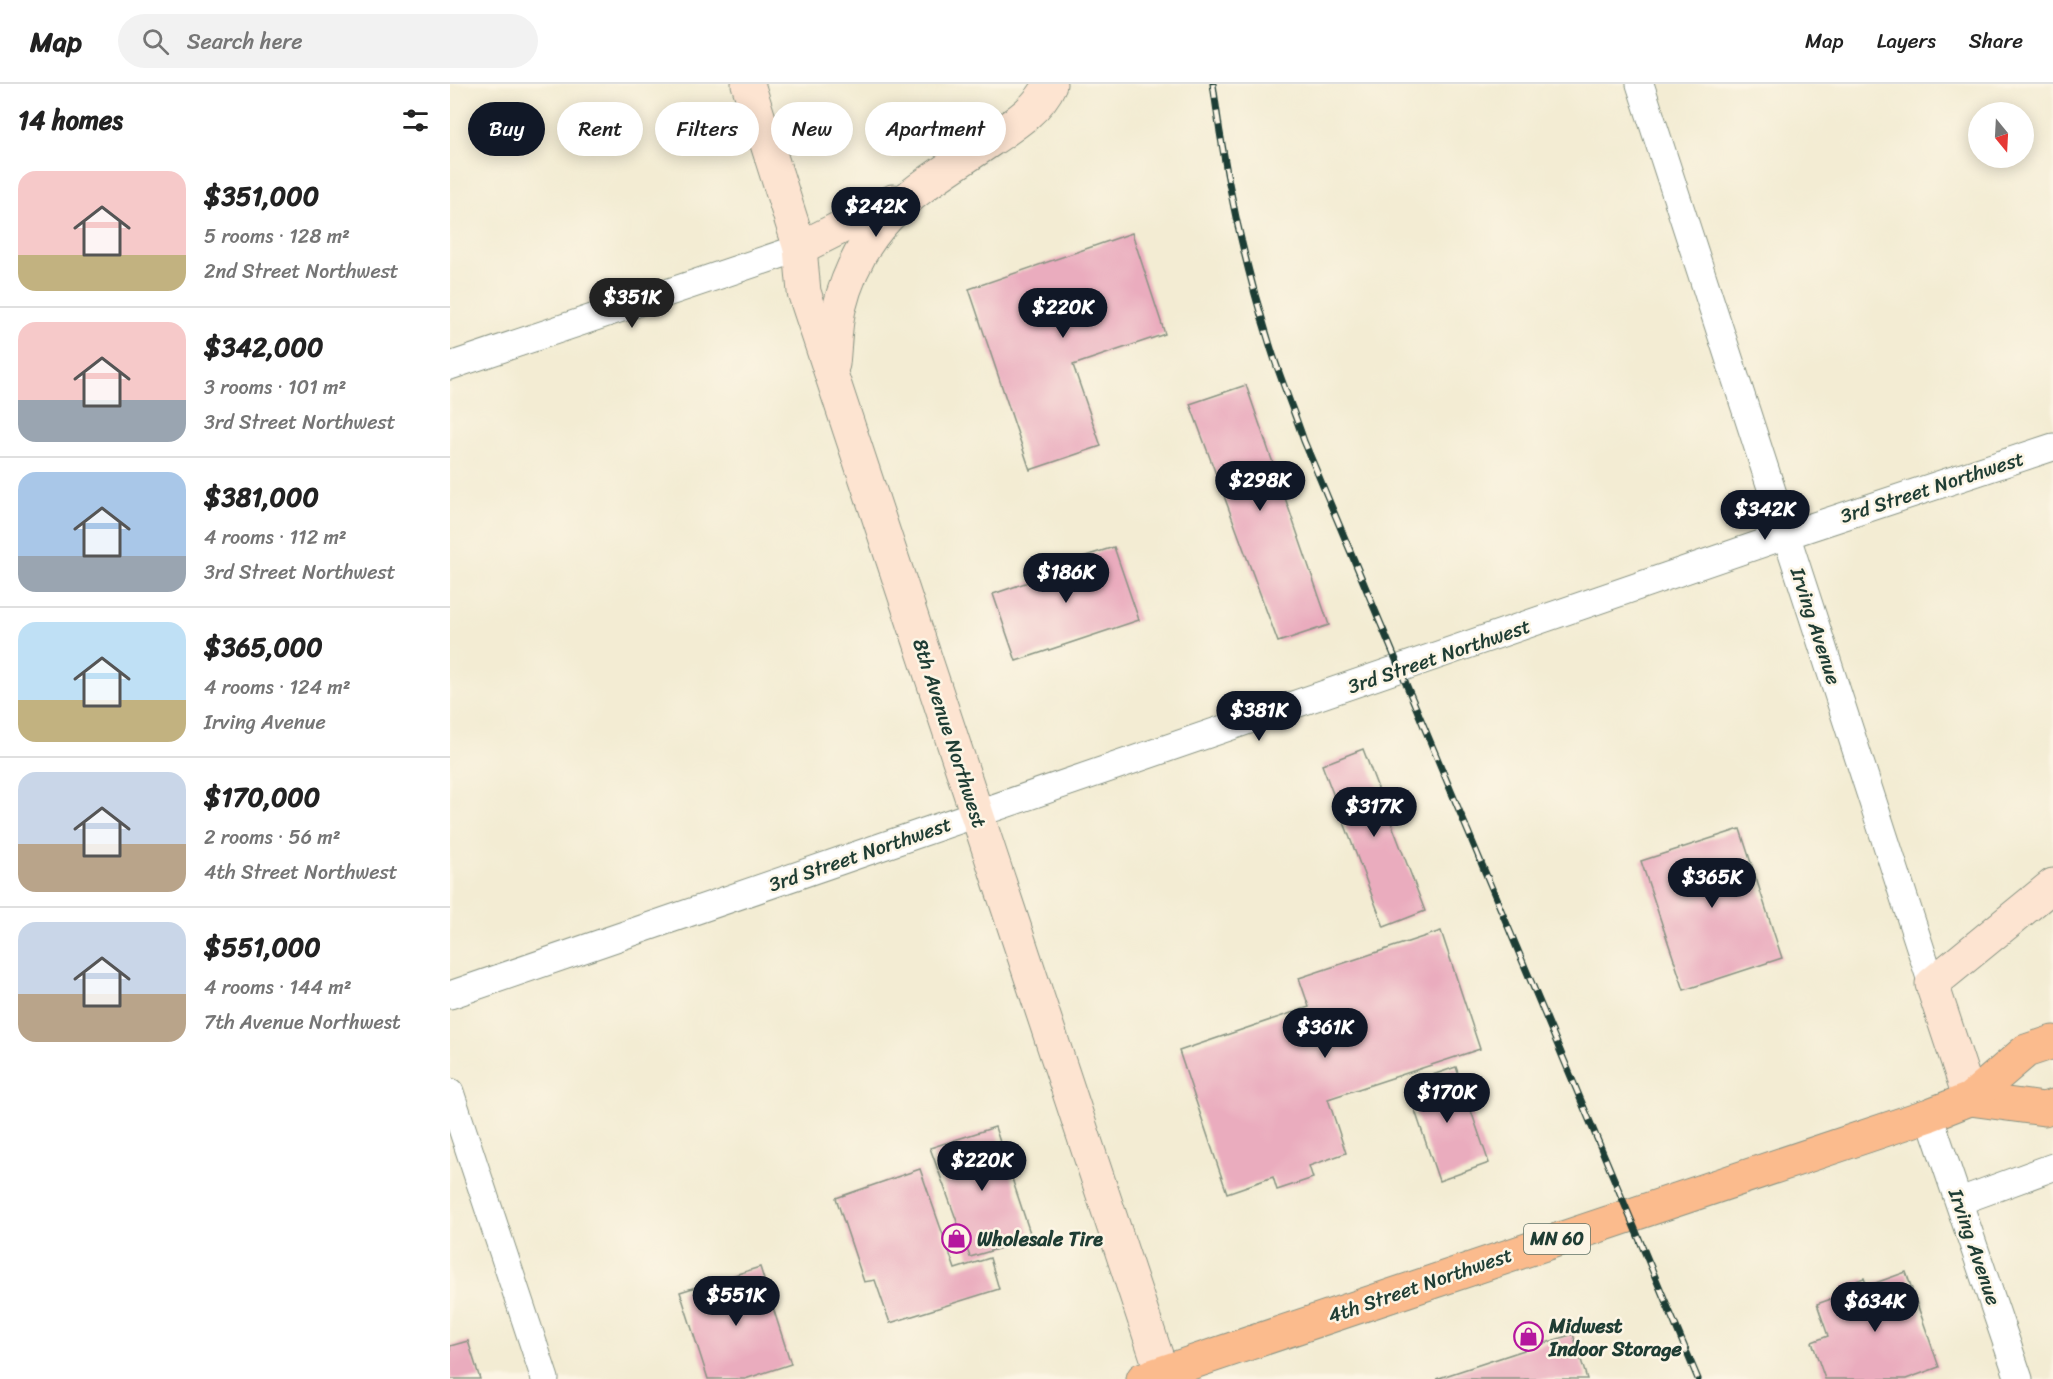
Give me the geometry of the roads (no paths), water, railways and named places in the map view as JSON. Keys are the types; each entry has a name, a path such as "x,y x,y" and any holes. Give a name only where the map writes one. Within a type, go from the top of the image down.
{"main road":[{"name":"MN 60","path":"1970,1099 2026,1051 2053,1042"},
{"name":"4th Street Northwest","path":"1156,1377 1970,1099"},
{"name":"MN 60","path":"1970,1099 2044,1109 2053,1106"}],"street":[{"name":"8th Avenue Northwest","path":"747,84 800,248 804,292 976,814 1156,1377"},
{"path":"832,373 838,311 858,256 891,211 1019,121 1046,93 1050,84"},
{"name":"Irving Avenue","path":"1640,84 1970,1099"},
{"path":"450,366 800,248 930,182"},
{"name":"3rd Street Northwest","path":"450,995 1787,536 2053,447"},
{"path":"1932,984 2053,885"},
{"path":"450,1092 545,1379"},
{"name":"Irving Avenue","path":"1929,1114 2019,1379"},
{"path":"1959,1201 2053,1167"}],"railway":[{"path":"1213,84 1229,182 1251,279 1273,355 1304,441 1698,1379"}],"place":[{"name":"Wholesale Tire","path":"956,1239"},
{"name":"Midwest Indoor Storage","path":"1528,1337"}]}
